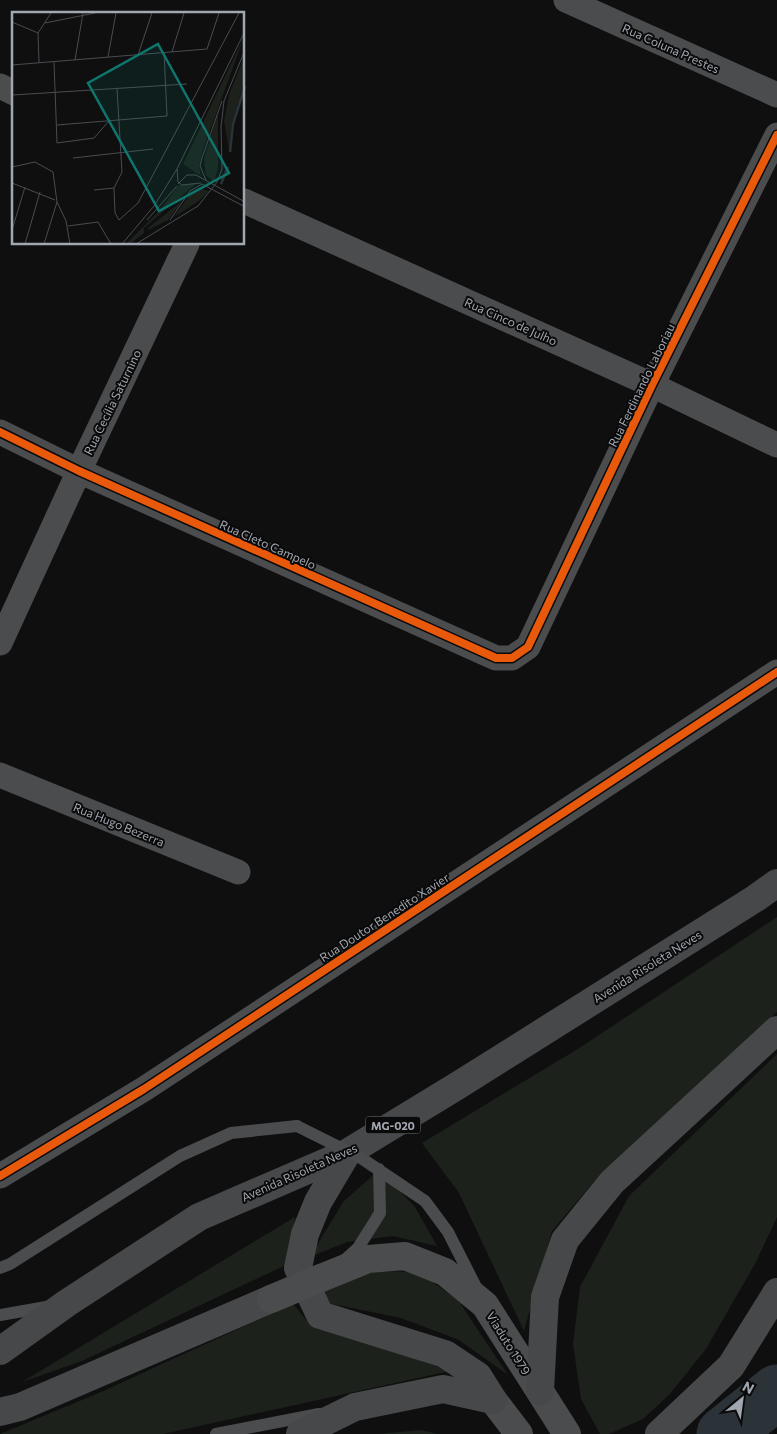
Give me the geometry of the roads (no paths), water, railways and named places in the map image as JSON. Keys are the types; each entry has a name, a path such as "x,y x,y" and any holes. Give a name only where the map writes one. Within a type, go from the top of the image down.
{"highway":[{"name":"Avenida Risoleta Neves","path":"0,1351 67,1303 199,1217 354,1155 777,883"},
{"path":"540,1391 545,1297 565,1240 612,1182 777,1030"},
{"path":"354,1155 318,1202 305,1234 298,1268 320,1315 445,1354 478,1376 493,1400"},
{"path":"659,1434 731,1366 777,1292"},
{"path":"0,1412 20,1407 271,1299"},
{"path":"300,1434 355,1407 443,1389 493,1400"}],"street":[{"name":"Rua Coluna Prestes","path":"566,0 777,95"},
{"path":"0,86 12,92"},
{"name":"Rua Ferdinando Laboriau","path":"528,647 652,385 777,135"},
{"name":"Rua Cinco de Julho","path":"245,201 652,385 777,445"},
{"name":"Rua Cecília Saturnino","path":"0,643 187,245"},
{"name":"Rua Cleto Campelo","path":"0,432 79,471 496,658 512,658 528,647"},
{"name":"Rua Doutor Benedito Xavier","path":"0,1176 144,1089 777,672"},
{"name":"Rua Hugo Bezerra","path":"0,775 238,872"},
{"name":"Viaduto 1979","path":"271,1299 368,1259 405,1256 445,1272 485,1305 566,1432"},
{"path":"493,1400 519,1434"}],"lane":[{"path":"0,1268 10,1264 180,1156 232,1133 297,1126 379,1168 425,1200 448,1232 485,1305"},
{"path":"326,1276 358,1248 380,1213 379,1168"},
{"path":"0,1315 67,1303"},
{"path":"216,1434 355,1407"}],"waterway":[{"path":"724,1434 777,1392"}]}
